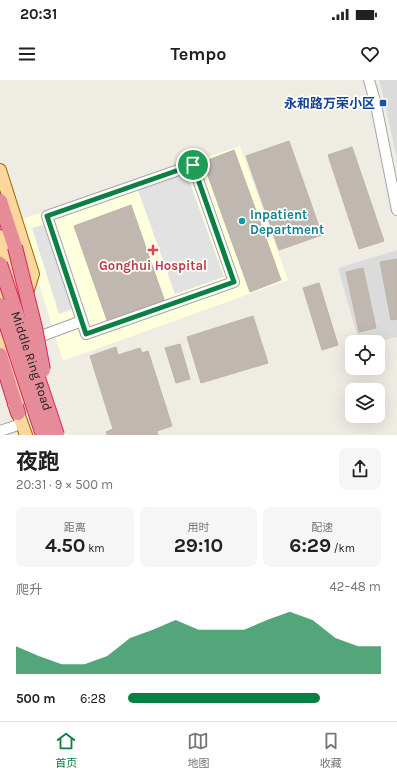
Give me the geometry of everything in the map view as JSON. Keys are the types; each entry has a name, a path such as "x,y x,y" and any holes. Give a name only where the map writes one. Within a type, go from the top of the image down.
{"highway":[{"path":"0,201 15,247 36,328 51,407"},
{"name":"Middle Ring Road","path":"0,264 51,407 57,435"},
{"name":"Middle Ring Road","path":"0,305 43,435"},
{"path":"0,355 19,426"}],"main road":[{"path":"0,170 33,274 23,307"},
{"path":"0,236 33,339 51,407"},
{"path":"0,274 53,435"},
{"path":"0,292 47,435"},
{"path":"0,311 10,322"},
{"path":"0,331 16,381 19,426"},
{"path":"0,374 19,426"},
{"path":"37,385 51,407 64,435"}],"street":[{"path":"369,80 376,105 397,210"},
{"path":"193,165 234,282 86,334 82,321 47,216 193,165"},
{"path":"33,339 82,321"},
{"path":"2,430 19,426"}],"shaded area":[{"path":"379,80 397,80 397,159 384,99"},
{"name":"Gonghui Hospital","path":"240,146 288,280 63,361 19,220"},
{"path":"186,172 224,277 175,294 138,190"},
{"path":"46,224 72,309 59,314 32,228"},
{"path":"397,250 397,337 385,340 385,335 357,335 338,268"}],"building":[{"path":"289,141 322,235 279,250 246,156"},
{"path":"352,147 384,241 359,249 328,155"},
{"name":"Inpatient Department","path":"234,150 281,280 250,292 203,162"},
{"path":"131,205 165,302 108,323 74,226"},
{"path":"397,259 397,319 391,320 380,262"},
{"path":"363,268 376,328 359,332 346,272"},
{"path":"319,283 338,345 322,350 303,288"},
{"path":"253,316 268,363 201,383 187,337"},
{"path":"180,344 190,379 176,383 165,348"},
{"path":"116,347 118,355 140,348 142,353 148,351 172,426 157,431 158,435 107,435 106,432 113,429 90,356"}],"place":[{"name":"永和路万荣小区","path":"383,103"},
{"name":"Inpatient Department","path":"242,221"},
{"name":"Gonghui Hospital","path":"153,250"}],"route":[{"path":"193,165 234,282 86,334 47,216 193,165"}]}
